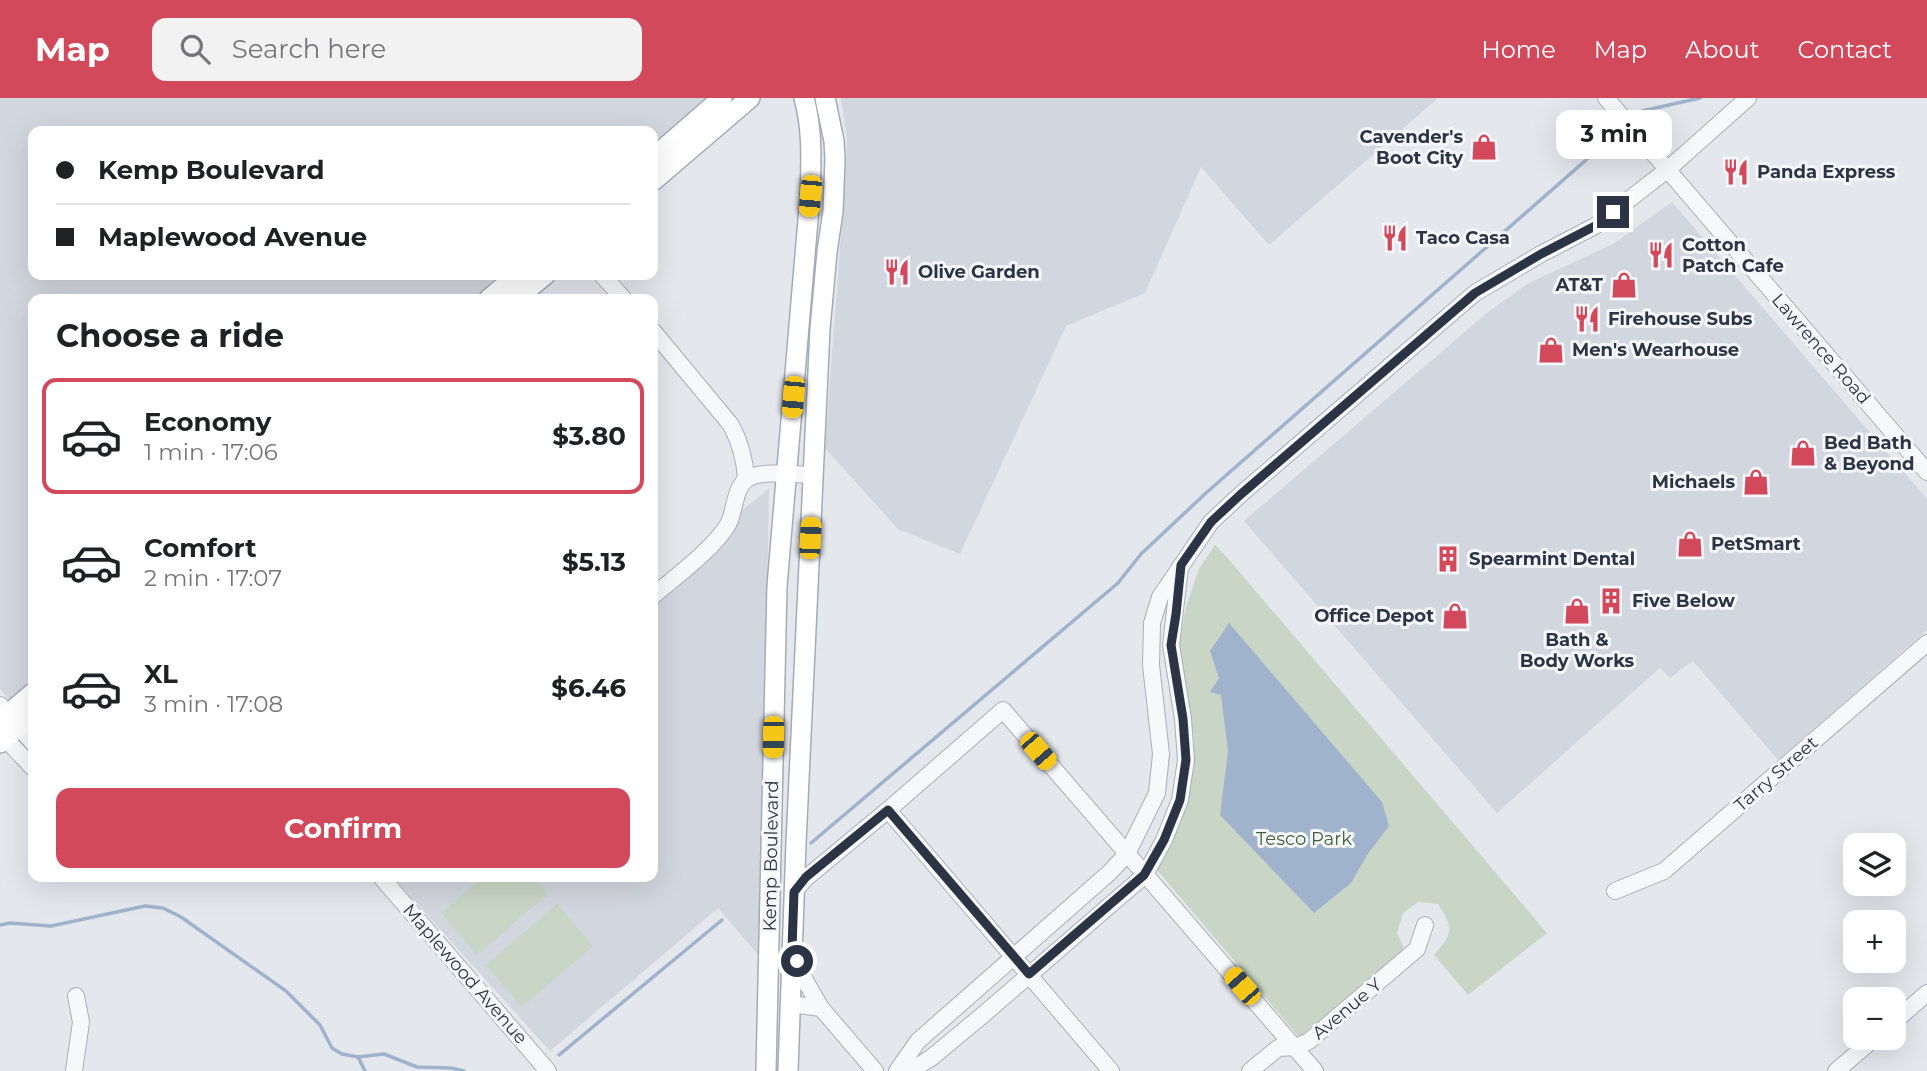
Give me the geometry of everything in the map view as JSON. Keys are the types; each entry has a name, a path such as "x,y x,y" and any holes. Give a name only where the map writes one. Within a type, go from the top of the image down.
{"main road":[{"path":"658,154 722,98"},
{"path":"658,177 750,98"},
{"name":"Kemp Boulevard","path":"766,1071 776,586 812,150 804,98"},
{"name":"Kemp Boulevard","path":"788,1071 820,329 833,211 834,141 826,100"},
{"path":"495,294 511,280"},
{"path":"522,294 538,280"},
{"path":"775,657 805,658"},
{"path":"8,725 28,699"},
{"path":"767,1004 790,1004"}],"street":[{"name":"Lawrence Road","path":"1606,98 1927,472"},
{"path":"897,1071 918,1041 1127,855 1157,793 1161,754 1151,665 1152,623 1160,597 1211,522 1475,293 1595,226 1667,170 1748,98"},
{"path":"607,280 619,294"},
{"path":"658,337 731,425 745,463 746,479 730,521 720,536 658,589"},
{"path":"746,479 764,475 813,475"},
{"path":"910,1071 931,1058 1144,875 1164,840 1180,800 1186,760 1183,719 1171,645 1181,565"},
{"name":"Tarry Street","path":"1615,891 1664,871 1927,643"},
{"path":"794,892 806,877 1003,710 1315,1071"},
{"path":"8,725 28,739"},
{"path":"8,725 28,759"},
{"path":"888,810 1111,1071"},
{"name":"Maplewood Avenue","path":"385,882 548,1071"},
{"name":"Avenue Y","path":"1250,1071 1278,1048 1296,1047 1309,1041 1417,949 1425,925"},
{"path":"792,948 821,1009 875,1071"},
{"path":"1906,1011 1927,993"},
{"path":"74,1071 81,1021 76,996"},
{"path":"790,1004 821,1009"},
{"path":"1836,1071 1861,1050"}],"shaded area":[{"path":"0,98 709,98 658,144 658,126 28,126 28,280 505,280 488,294 28,294 28,683 9,699 0,689"},
{"path":"841,98 1438,98 1269,245 1201,167 1145,293 1066,326 960,554 898,529 825,448 846,168 847,138"},
{"path":"1672,202 1927,499 1927,630 1778,760 1693,661 1670,678 1660,668 1497,813 1244,521 1488,312 1529,283 1613,244"},
{"path":"769,488 761,958 718,908 550,1051 398,882 658,882 658,581"}],"green space":[{"name":"Tesco Park","path":"1215,545 1547,933 1468,995 1434,955 1448,936 1447,919 1438,904 1418,902 1403,913 1397,933 1405,950 1299,1037 1157,870 1180,824 1191,785 1194,736 1179,644 1186,607 1199,569"},
{"path":"477,882 538,882 548,894 477,955 441,913"},
{"path":"557,904 593,946 522,1007 486,965"}],"water":[{"path":"1229,623 1382,802 1389,826 1367,855 1351,883 1314,913 1220,815 1228,751 1221,695 1210,692 1219,678 1210,651"}],"waterway":[{"path":"1642,111 1700,98"},
{"path":"811,843 1118,583 1141,554 1206,493 1610,139"},
{"path":"0,925 10,923 51,926 145,906 163,908 181,917 286,991 320,1025 332,1048 342,1054 358,1057 384,1054 417,1067 464,1071"},
{"path":"559,1055 722,920"},
{"path":"358,1057 365,1071"}],"place":[{"name":"Cavender's Boot City","path":"1484,147"},
{"name":"Panda Express","path":"1736,172"},
{"name":"Taco Casa","path":"1395,238"},
{"name":"Cotton Patch Cafe","path":"1661,255"},
{"name":"Olive Garden","path":"897,272"},
{"name":"AT&T","path":"1624,285"},
{"name":"Firehouse Subs","path":"1587,319"},
{"name":"Men's Wearhouse","path":"1551,350"},
{"name":"Bed Bath & Beyond","path":"1803,453"},
{"name":"Michaels","path":"1756,482"},
{"name":"PetSmart","path":"1690,544"},
{"name":"Spearmint Dental","path":"1448,559"},
{"name":"Five Below","path":"1611,601"},
{"name":"Bath & Body Works","path":"1577,611"},
{"name":"Office Depot","path":"1455,616"}],"route":[{"path":"797,961 792,948 794,892 806,877 888,810 1029,974 1144,875 1164,840 1180,800 1186,760 1183,719 1171,645 1181,565 1211,522 1475,293 1595,226 1613,212"}]}
